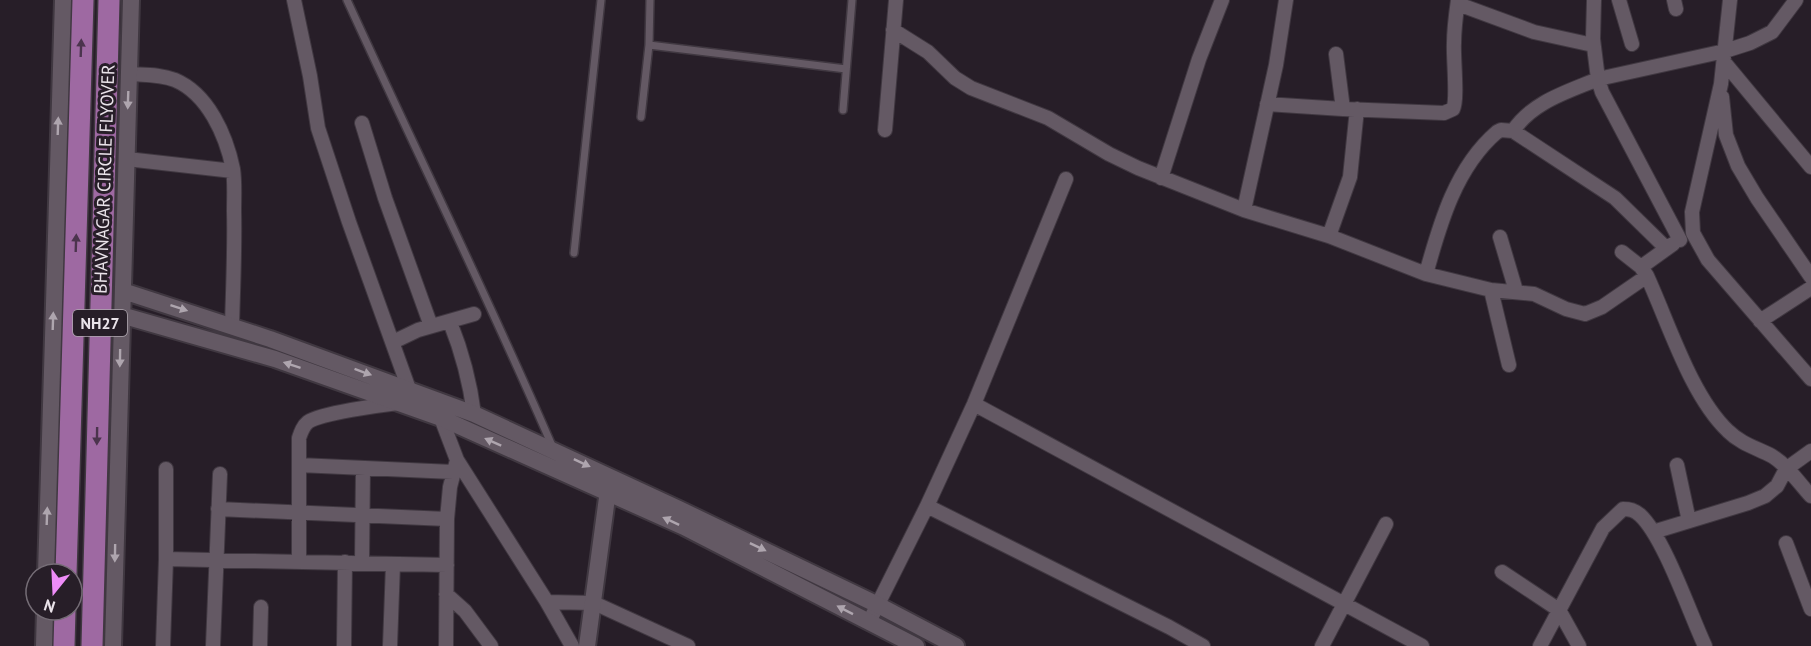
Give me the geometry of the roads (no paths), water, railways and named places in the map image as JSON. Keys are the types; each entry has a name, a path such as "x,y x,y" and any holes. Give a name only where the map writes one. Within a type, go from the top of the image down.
{"highway":[{"name":"BHAVNAGAR CIRCLE FLYOVER","path":"66,562 83,0"},
{"name":"BHAVNAGAR CIRCLE FLYOVER","path":"92,646 109,0"},
{"path":"64,646 65,622"}],"street":[{"path":"46,562 63,0"},
{"path":"113,646 131,0"},
{"path":"294,0 318,128 349,222 393,342 404,396"},
{"path":"885,130 897,0"},
{"path":"1161,178 1198,59 1222,0"},
{"path":"1244,210 1276,65 1286,0"},
{"path":"1594,0 1593,45 1602,92 1680,240"},
{"path":"1619,0 1632,45"},
{"path":"1730,0 1721,84 1692,212 1693,233 1708,260 1811,379"},
{"path":"1513,131 1520,121 1541,104 1598,79 1725,56 1772,32 1796,0"},
{"path":"1267,104 1444,113 1453,109 1456,98 1454,40 1458,2 1534,32 1593,45"},
{"path":"893,30 928,52 955,78 971,88 1048,118 1109,154 1161,178 1244,210 1329,236 1426,274 1491,290 1534,294 1566,309 1585,314 1592,313 1644,272 1666,248 1693,233"},
{"path":"1329,236 1350,177 1350,109 1336,54"},
{"path":"1725,56 1811,167"},
{"path":"129,74 159,75 189,88 208,106 225,144 233,171 235,248 232,326"},
{"path":"1721,84 1726,135 1730,150 1757,198 1811,277"},
{"path":"362,123 385,198 431,326"},
{"path":"1426,274 1438,228 1462,174 1497,132 1502,130 1513,131 1615,198 1666,248"},
{"path":"127,159 233,171"},
{"path":"869,622 927,506 974,404 1066,179"},
{"path":"1500,237 1516,291"},
{"path":"1622,252 1644,272 1685,366 1699,393 1718,419 1739,440 1774,457 1811,496"},
{"path":"1760,321 1811,288"},
{"path":"1491,290 1509,365"},
{"path":"123,291 232,326 404,396 441,418 609,485 878,605 956,646"},
{"path":"393,342 431,326 474,314"},
{"path":"121,315 474,414 554,450 609,485 684,527 912,645 919,626"},
{"path":"450,321 465,364 474,414"},
{"path":"298,562 299,438 302,428 308,422 335,413 404,396"},
{"path":"974,404 1422,646"},
{"path":"441,418 455,466 547,602 572,646"},
{"path":"1653,532 1765,496 1777,486 1786,469 1811,451"},
{"path":"299,465 363,468 455,466"},
{"path":"1677,465 1689,521"},
{"path":"446,646 447,519 455,466"},
{"path":"362,562 363,468"},
{"path":"164,646 166,469"},
{"path":"213,646 220,474"},
{"path":"587,646 609,485"},
{"path":"927,506 1203,646"},
{"path":"218,509 447,519"},
{"path":"1540,646 1604,528 1623,509 1631,509 1641,516 1653,532 1706,646"},
{"path":"1322,646 1386,524"},
{"path":"1786,543 1811,609"},
{"path":"166,559 447,565"},
{"path":"344,646 345,562"},
{"path":"390,646 393,564"},
{"path":"1502,572 1559,610 1580,646"},
{"path":"446,594 472,619 491,646"},
{"path":"547,602 594,603 688,646"},
{"path":"260,646 261,606"},
{"path":"44,646 45,622"}],"lane":[{"path":"347,0 509,347 554,450"},
{"path":"574,253 601,0"},
{"path":"641,117 649,45 650,0"},
{"path":"843,110 852,0"},
{"path":"649,45 846,69"}]}
